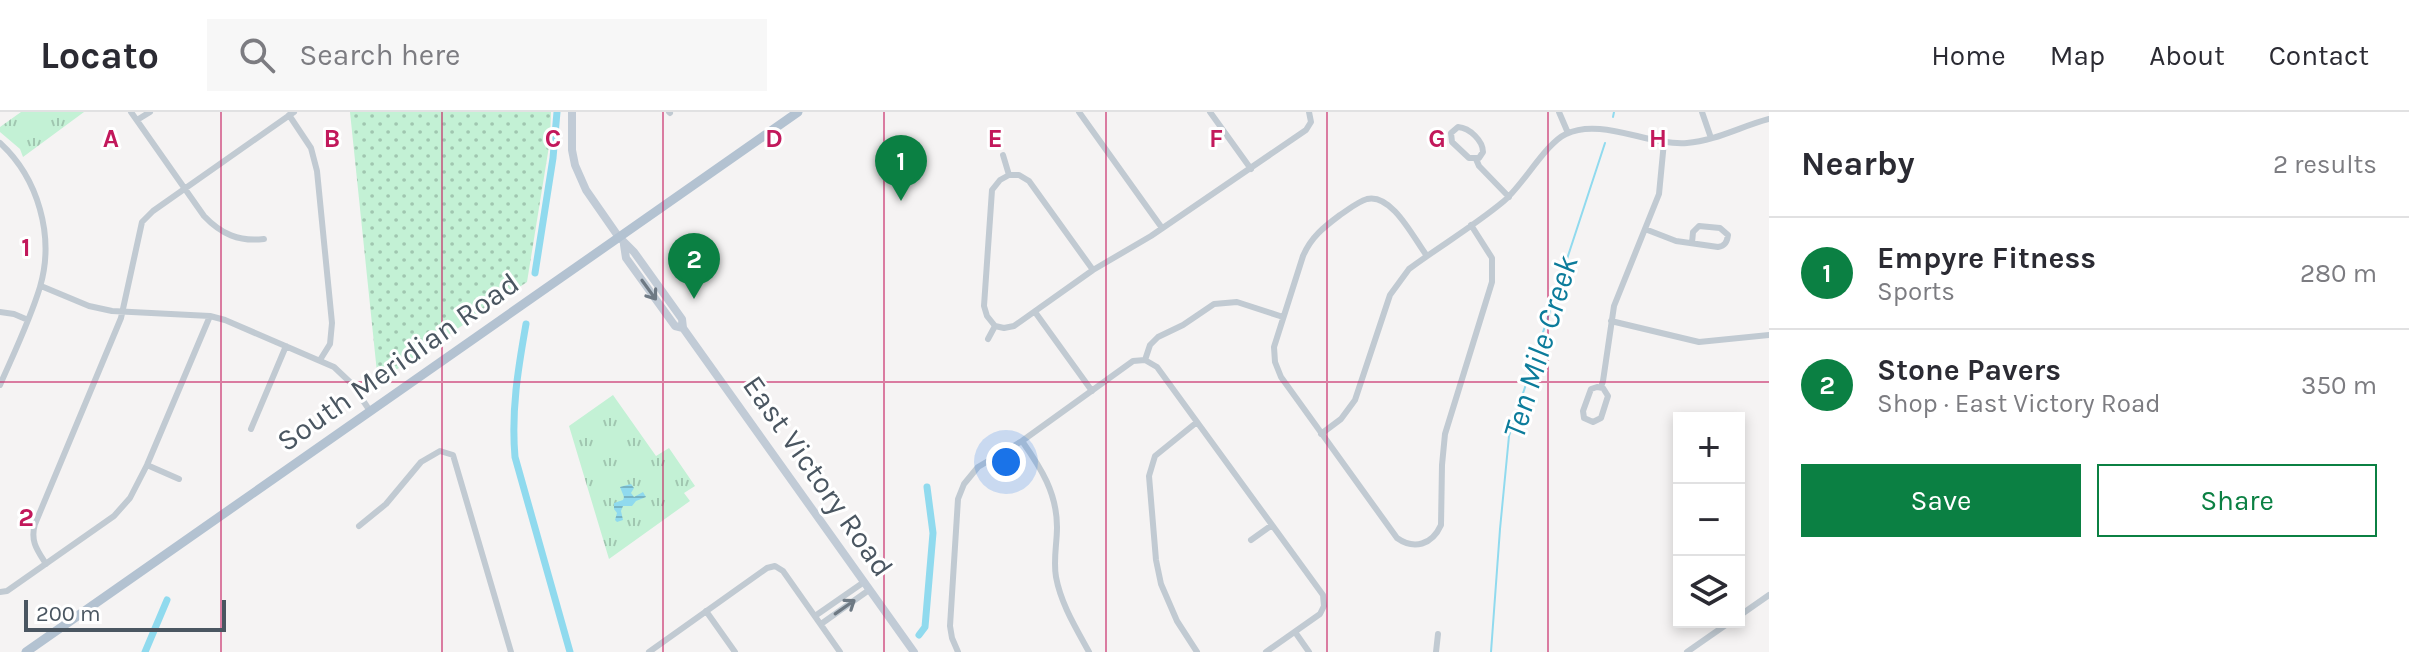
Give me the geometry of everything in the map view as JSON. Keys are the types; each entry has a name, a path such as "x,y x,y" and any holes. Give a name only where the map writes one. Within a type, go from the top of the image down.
{"main road":[{"name":"East Victory Road","path":"572,112 572,150 579,178 621,240 626,258 675,326 683,328 914,652"},
{"name":"South Meridian Road","path":"26,652 621,240 798,112"}],"street":[{"path":"131,112 214,227 248,241 264,239"},
{"path":"137,120 150,112"},
{"path":"1079,112 1162,228"},
{"path":"1210,112 1251,169"},
{"path":"1093,270 1029,181 1019,175 1009,175 1000,180 992,190 984,306 995,326 1004,328 1014,326 1093,270 1251,169 1306,130 1311,122 1309,112"},
{"path":"1559,112 1568,133"},
{"path":"1702,112 1711,138"},
{"path":"46,564 33,540 35,524 123,311 142,222 153,211 291,114 311,148 317,171 332,323 330,344 320,360"},
{"path":"1321,434 1341,419 1355,400 1394,288 1409,269 1509,197 1552,144 1568,133 1596,129 1664,142 1688,143 1769,119"},
{"path":"1455,128 1465,128 1482,143 1483,152 1476,159 1467,157 1452,142 1451,133 1455,128"},
{"path":"1601,387 1617,298 1661,186 1664,142"},
{"path":"0,143 14,155 31,185 45,233 41,286 0,385"},
{"path":"1003,155 1009,175"},
{"path":"1476,159 1509,197"},
{"path":"1427,256 1388,204 1381,200 1365,199 1326,225 1310,242 1274,347 1276,368 1281,377 1397,538 1411,545 1433,539 1441,525 1445,434 1493,274 1489,251 1471,225"},
{"path":"1645,229 1669,239 1692,243 1723,246 1728,235 1720,228 1699,226 1693,232 1692,243"},
{"path":"41,286 89,306 210,316 225,320 320,360 344,375 370,411"},
{"path":"1145,360 1150,345 1158,337 1214,304 1237,302 1283,317"},
{"path":"0,312 28,320"},
{"path":"1035,312 1092,391"},
{"path":"0,592 7,591 114,516 130,498 210,316"},
{"path":"1611,321 1699,342 1769,335"},
{"path":"988,339 995,326"},
{"path":"251,429 286,346"},
{"path":"958,652 950,626 958,499 964,484 978,467 1022,441 1133,361 1145,360 1157,367 1323,595 1324,606 1320,614 1266,652"},
{"path":"1601,387 1608,396 1603,415 1596,422 1590,422 1584,418 1583,411 1591,389 1601,387"},
{"path":"1197,422 1161,450 1151,463 1149,476 1158,569 1170,608 1197,652"},
{"path":"1022,441 1050,488 1056,516 1056,579 1064,604 1089,652"},
{"path":"359,526 393,497 421,462 434,453 447,451 453,455 511,652"},
{"path":"147,465 179,479"},
{"path":"1251,540 1272,525"},
{"path":"649,652 767,568 775,566 783,571 840,652"},
{"path":"815,616 866,586"},
{"path":"821,624 866,586"},
{"path":"1745,612 1769,595"},
{"path":"706,611 735,652"},
{"path":"1687,652 1721,628"},
{"path":"1295,632 1309,652"},
{"path":"1436,652 1438,634"}],"green space":[{"path":"21,112 84,112 23,157 20,149 0,132 0,127"},
{"path":"350,112 551,112 550,140 527,282 378,382"},
{"path":"613,395 656,456 669,448 695,486 684,493 690,501 609,559 569,426"}],"water":[{"path":"631,484 634,497 643,492 646,497 632,506 623,506 623,520 617,522 614,503 623,500 620,487"}],"waterway":[{"path":"535,273 557,112"},
{"name":"Ten Mile Creek","path":"1613,117 1614,112"},
{"name":"Ten Mile Creek","path":"1491,652 1509,436 1605,143"},
{"path":"526,324 515,407 515,457 570,652"},
{"path":"919,635 925,627 933,533 927,487"},
{"path":"145,652 167,600"}],"place":[{"name":"Empyre Fitness","path":"901,201"},
{"name":"Stone Pavers","path":"694,299"}]}
